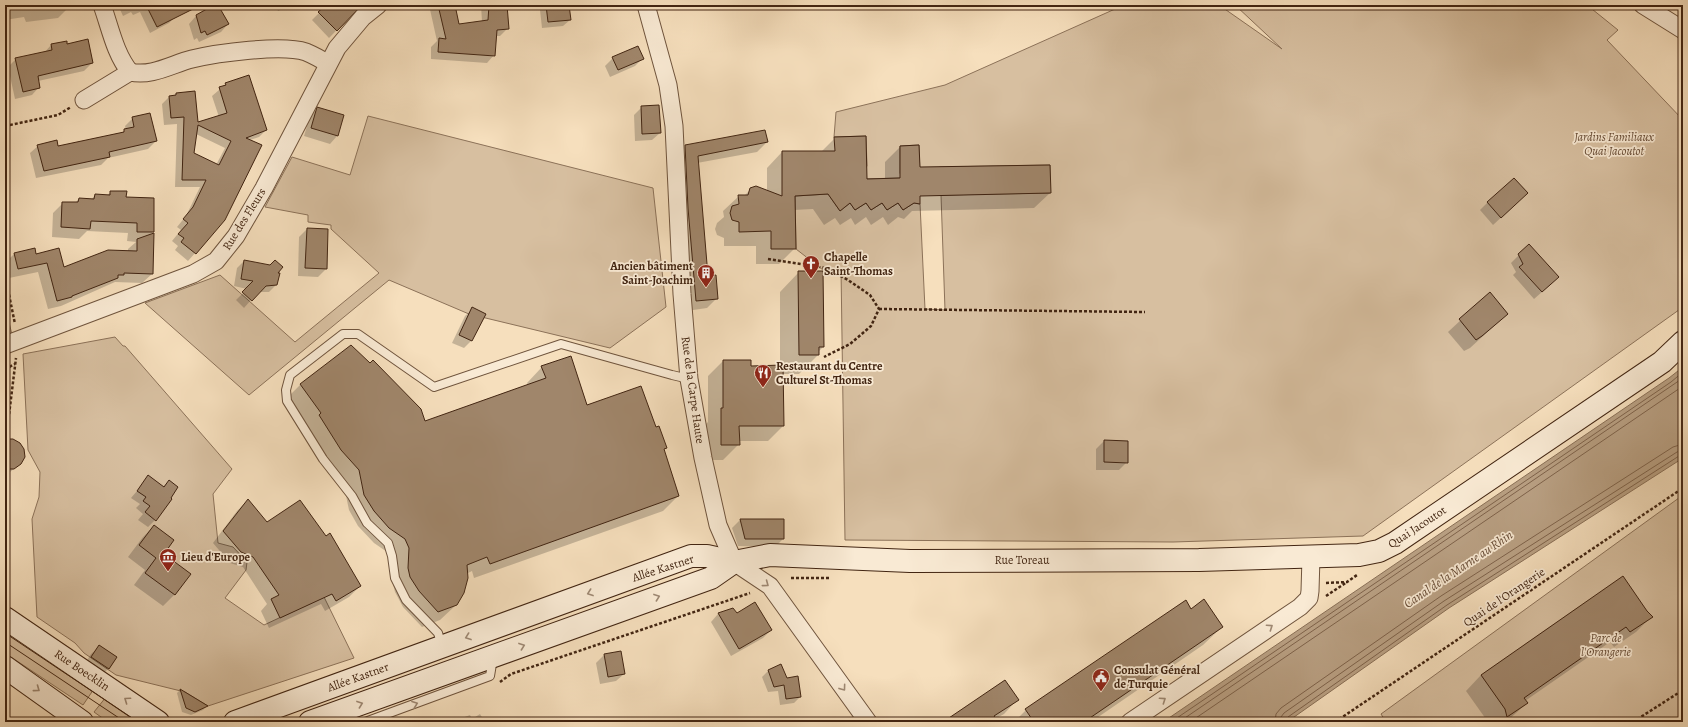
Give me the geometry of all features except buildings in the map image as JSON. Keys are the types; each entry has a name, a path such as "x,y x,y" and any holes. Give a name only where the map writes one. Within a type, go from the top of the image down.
{"main road":[{"name":"Quai Jacoutot","path":"1311,557 1379,552 1395,543 1662,362 1683,342"},
{"name":"Rue Toreau","path":"734,562 770,555 910,561 1199,560 1311,557"},
{"name":"Allée Kastner","path":"324,709 442,647 691,556 707,556 734,562"},
{"name":"Allée Kastner","path":"235,722 324,709 494,656 711,578 734,562"},
{"path":"615,584 626,609"},
{"name":"Rue Boecklin","path":"5,618 158,722"},
{"path":"5,667 82,722"}],"street":[{"path":"102,5 124,66 130,72 137,74 152,73 192,59 238,51 285,50 304,52 328,64"},
{"name":"Rue des Fleurs","path":"12,342 193,274 216,261 236,236 264,188 328,64 349,32 363,17 378,5"},
{"name":"Rue de la Carpe Haute","path":"646,5 668,85 674,126 682,294 689,378 703,458 718,525 734,562"},
{"path":"1643,5 1683,30"},
{"path":"84,100 130,72"},
{"path":"1130,722 1300,607 1309,598 1311,557"},
{"path":"734,562 770,586 868,722"}],"lane":[{"path":"442,647 438,633 406,600 400,589 395,578 392,556 388,543 367,523 352,496 323,459 288,401 286,390 290,375 343,334 358,334 434,387 561,344 672,375 689,378"},
{"path":"365,722 381,719 490,676 494,656"}],"path":[{"path":"5,126 58,115 84,100"},
{"path":"768,259 826,268 870,294 879,309"},
{"path":"5,275 12,342 16,364 6,439"},
{"path":"879,309 1145,312"},
{"path":"824,357 850,344 870,326 879,309"},
{"path":"5,369 16,364"},
{"name":"Quai de l'Orangerie","path":"1335,722 1683,488"},
{"path":"497,684 511,674 791,578 789,556"},
{"path":"1634,722 1683,690"},
{"path":"185,722 191,720 195,722"}],"green space":[{"name":"Jardins Familiaux Quai Jacoutot","path":"1124,5 1219,5 1282,49 1235,5 1587,5 1618,30 1607,40 1683,120 1683,307 1363,536 1173,542 845,540 841,269 823,270 796,249 795,196 828,194 840,211 850,203 855,210 866,203 871,210 882,203 887,210 898,203 903,210 914,203 920,204 925,309 945,310 941,195 1050,193 1050,165 940,167 920,178 919,145 900,146 900,173 902,178 858,179 867,166 866,136 834,137 836,112 945,85"},
{"path":"368,116 653,188 666,307 610,348 469,314 389,280 249,395 145,303 220,275 295,342 379,273 331,229 331,225 308,222 308,215 265,207 292,157 350,175"},
{"path":"5,305 12,335 5,337"},
{"path":"115,337 123,346 125,346 232,469 213,494 218,543 233,547 247,562 246,570 225,598 264,625 324,597 354,658 208,706 185,692 116,675 84,653 75,643 37,617 32,519 39,497 40,472 28,450 23,354"},
{"name":"Parc de l'Orangerie","path":"1683,495 1683,722 1386,722 1381,714"},
{"path":"5,624 98,683 83,705 5,653"},
{"path":"106,697 148,722 108,722 94,712"}],"water":[{"name":"Canal de la Marne au Rhin","path":"1683,367 1683,458 1449,608 1287,722 1163,722 1669,378"}],"tram line":[{"path":"5,633 138,722"},
{"path":"5,642 125,722"}],"place":[{"name":"Chapelle Saint-Thomas","path":"811,279"},
{"name":"Ancien bâtiment Saint-Joachim","path":"706,288"},
{"name":"Restaurant du Centre Culturel St-Thomas","path":"763,388"},
{"name":"Lieu d'Europe","path":"168,572"},
{"name":"Consulat Général de Turquie","path":"1101,692"}]}
